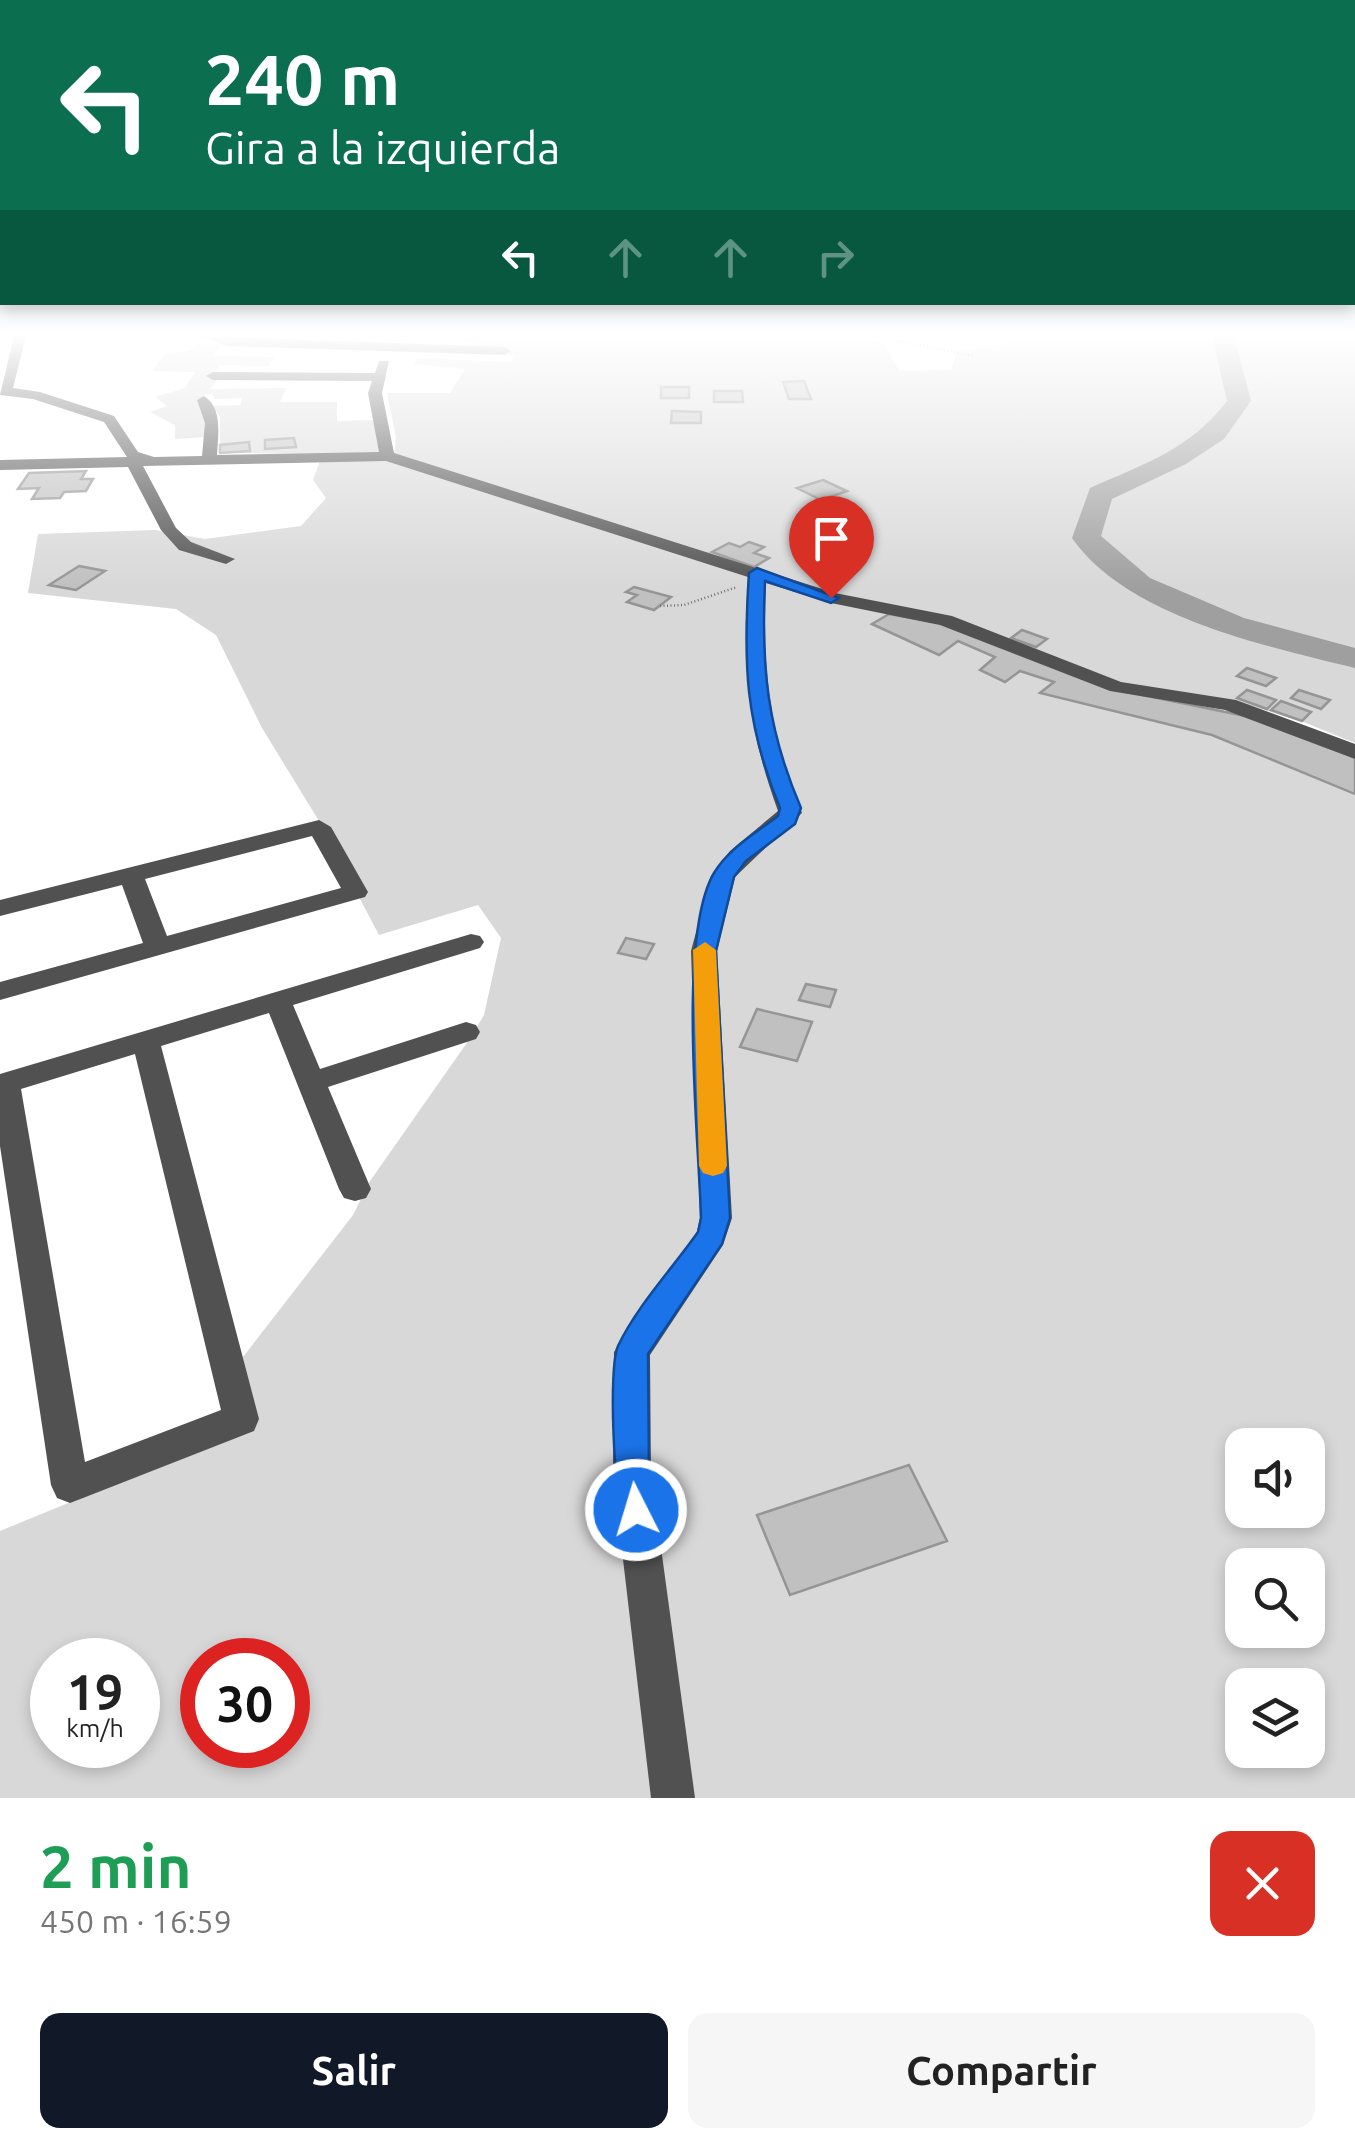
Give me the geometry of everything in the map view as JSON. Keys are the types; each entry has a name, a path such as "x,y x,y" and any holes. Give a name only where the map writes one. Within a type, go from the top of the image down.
{"street":[{"path":"109,420 125,438 133,455 141,460 169,530 185,546 226,560"},
{"path":"209,458 211,420"},
{"path":"380,420 387,456"},
{"path":"0,465 387,456 842,602 955,623 1117,686 1228,704 1355,752"},
{"path":"674,1798 632,1474 632,1352 712,1236 716,1218 704,951 723,876 739,856 790,814 768,755 753,655 757,577"},
{"path":"0,908 318,828 356,892 0,991"},
{"path":"131,875 158,947"},
{"path":"146,1041 241,1419 70,1484 3,1084 472,942"},
{"path":"278,1001 355,1189"},
{"path":"312,1082 466,1032"}],"path":[{"path":"660,606 684,605 757,577"}],"shaded area":[{"path":"165,420 206,420 208,437 175,439 175,425"},
{"path":"220,420 374,420 381,454 220,453"},
{"path":"393,420 1355,420 1355,743 1301,721 1234,701 1136,687 835,596 394,455"},
{"path":"321,458 390,459 762,579 889,614 873,625 938,655 958,641 995,657 980,670 1005,682 1020,671 1054,682 1041,693 1212,735 1355,794 1355,1798 0,1798 0,1531 246,1430 254,1413 243,1357 353,1215 370,1181 484,1015 501,938 478,905 379,935 319,821 262,728 216,635 176,609 28,593 38,534 155,530 205,539 301,526 326,498 313,480"}],"building":[{"path":"671,420 701,420 701,423 671,423"},
{"path":"294,438 296,447 265,449 265,440"},
{"path":"249,442 250,451 220,453 220,445"},
{"path":"86,471 81,479 93,479 86,491 64,492 60,498 32,499 39,488 18,489 29,473"},
{"path":"823,480 847,491 821,500 797,488"},
{"path":"794,524 815,524 818,549 797,549"},
{"path":"749,542 764,547 754,553 769,558 754,567 712,552 729,543 740,547"},
{"path":"79,566 105,571 76,590 49,585"},
{"path":"634,587 671,597 654,610 627,602 637,595 626,592"},
{"path":"889,614 940,623 1108,688 1250,717 1355,757 1355,794 1212,735 1040,693 1054,682 1020,671 1005,682 980,670 995,657 958,641 939,655 872,624"},
{"path":"1022,630 1047,639 1036,647 1011,638"},
{"path":"1247,668 1276,678 1266,686 1237,676"},
{"path":"1247,690 1276,700 1267,709 1237,698"},
{"path":"1299,690 1330,700 1321,709 1291,698"},
{"path":"1281,701 1311,712 1302,721 1271,710"},
{"path":"626,938 654,944 646,959 618,953"},
{"path":"806,984 836,990 830,1007 799,1000"},
{"path":"757,1009 812,1022 797,1061 740,1047"},
{"path":"909,1465 947,1541 790,1595 757,1515"}],"waterway":[{"path":"1225,420 1215,434 1177,459 1100,494 1086,538 1139,584 1233,625 1355,658"}],"slow traffic":[{"path":"705,950 713,1166"}],"route":[{"path":"636,1510 632,1474 632,1352 712,1236 716,1218 704,951 723,876 739,856 788,819 791,808 768,755 753,655 757,573 831,598"}]}
